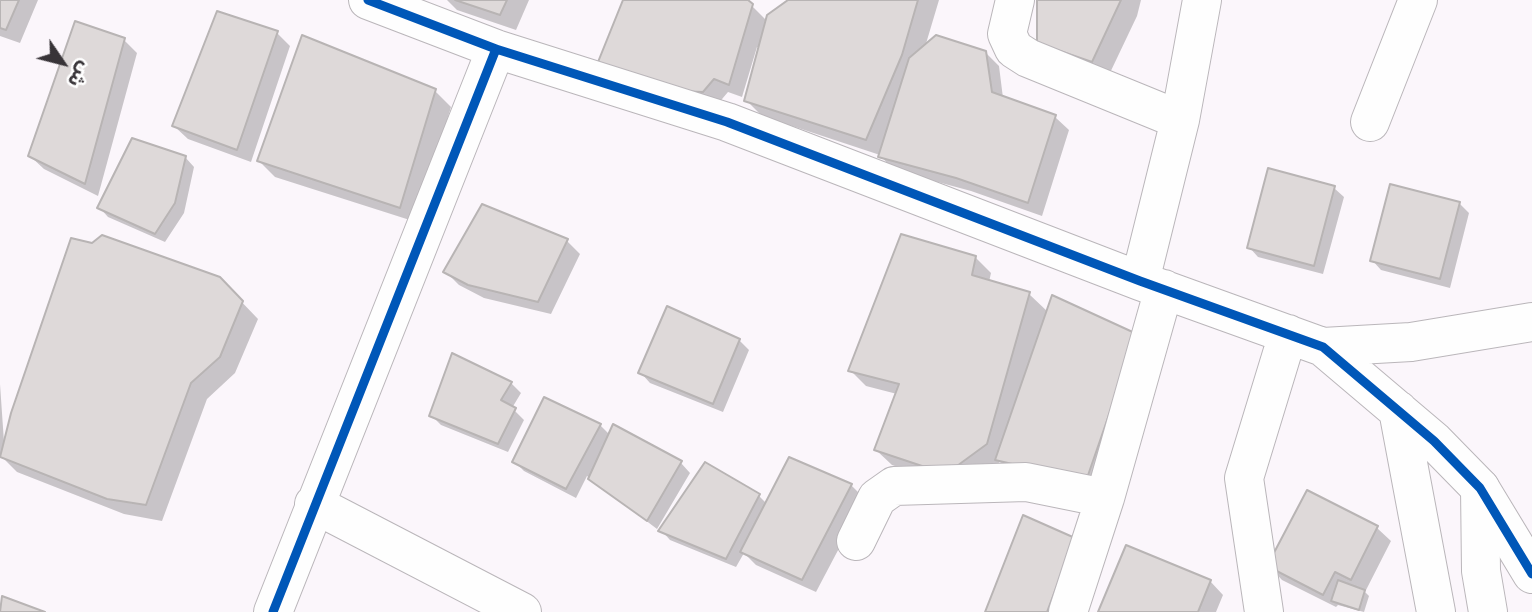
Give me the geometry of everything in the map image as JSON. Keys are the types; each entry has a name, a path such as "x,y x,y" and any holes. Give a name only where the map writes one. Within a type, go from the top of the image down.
{"main road":[{"path":"368,0 496,49 727,122 1152,285 1323,347 1434,441 1480,488 1532,574"},
{"path":"1015,0 1007,34 1014,49 1028,58 1180,120"},
{"path":"1068,612 1105,498 1152,285 1202,0"},
{"path":"1370,122 1418,0"},
{"path":"273,612 496,49"},
{"path":"1323,347 1411,342 1532,322"},
{"path":"1264,612 1244,478 1288,334"},
{"path":"1398,410 1436,612"},
{"path":"856,541 877,498 894,486 1026,482 1105,498"},
{"path":"1480,488 1481,571 1488,612"},
{"path":"314,504 522,612"}],"building":[{"path":"0,0 19,0 6,30 0,28"},
{"path":"455,0 507,0 500,15"},
{"path":"623,0 748,0 753,4 729,85 714,79 703,92 673,91 596,67"},
{"path":"788,0 918,0 902,55 866,140 744,101 767,15"},
{"path":"1037,0 1121,0 1092,62 1037,43"},
{"path":"217,11 278,31 237,150 172,126"},
{"path":"75,21 125,38 85,184 28,156"},
{"path":"302,35 436,89 400,208 257,161"},
{"path":"936,35 986,51 992,92 1056,115 1028,203 956,178 878,157 909,58"},
{"path":"132,138 186,156 175,203 155,234 97,208"},
{"path":"1268,168 1335,186 1314,266 1247,248"},
{"path":"1390,184 1460,202 1440,279 1370,261"},
{"path":"482,204 568,239 538,302 468,285 443,272"},
{"path":"901,234 976,256 972,275 1030,292 987,444 946,474 874,450 899,384 848,371"},
{"path":"102,235 220,277 243,301 220,357 191,383 146,505 107,499 0,457 11,413 71,238 92,243"},
{"path":"1052,295 1137,334 1086,481 995,460"},
{"path":"667,306 740,339 713,404 638,373"},
{"path":"452,353 512,382 501,400 516,408 498,444 429,416"},
{"path":"544,397 601,424 566,489 512,462"},
{"path":"613,424 682,461 647,521 588,479"},
{"path":"789,457 852,484 802,580 740,552"},
{"path":"705,462 760,494 726,559 658,531"},
{"path":"1307,490 1378,526 1351,580 1335,572 1323,595 1267,566"},
{"path":"1023,515 1075,538 1047,612 985,612"},
{"path":"1126,545 1211,580 1198,612 1098,612"},
{"path":"1338,580 1365,590 1359,610 1331,601"},
{"path":"2,596 45,612 0,612"}],"cycle path":[{"path":"368,0 496,49 727,122 1140,281 1323,347 1434,441 1480,488 1532,574"},
{"path":"273,612 496,49"}]}
